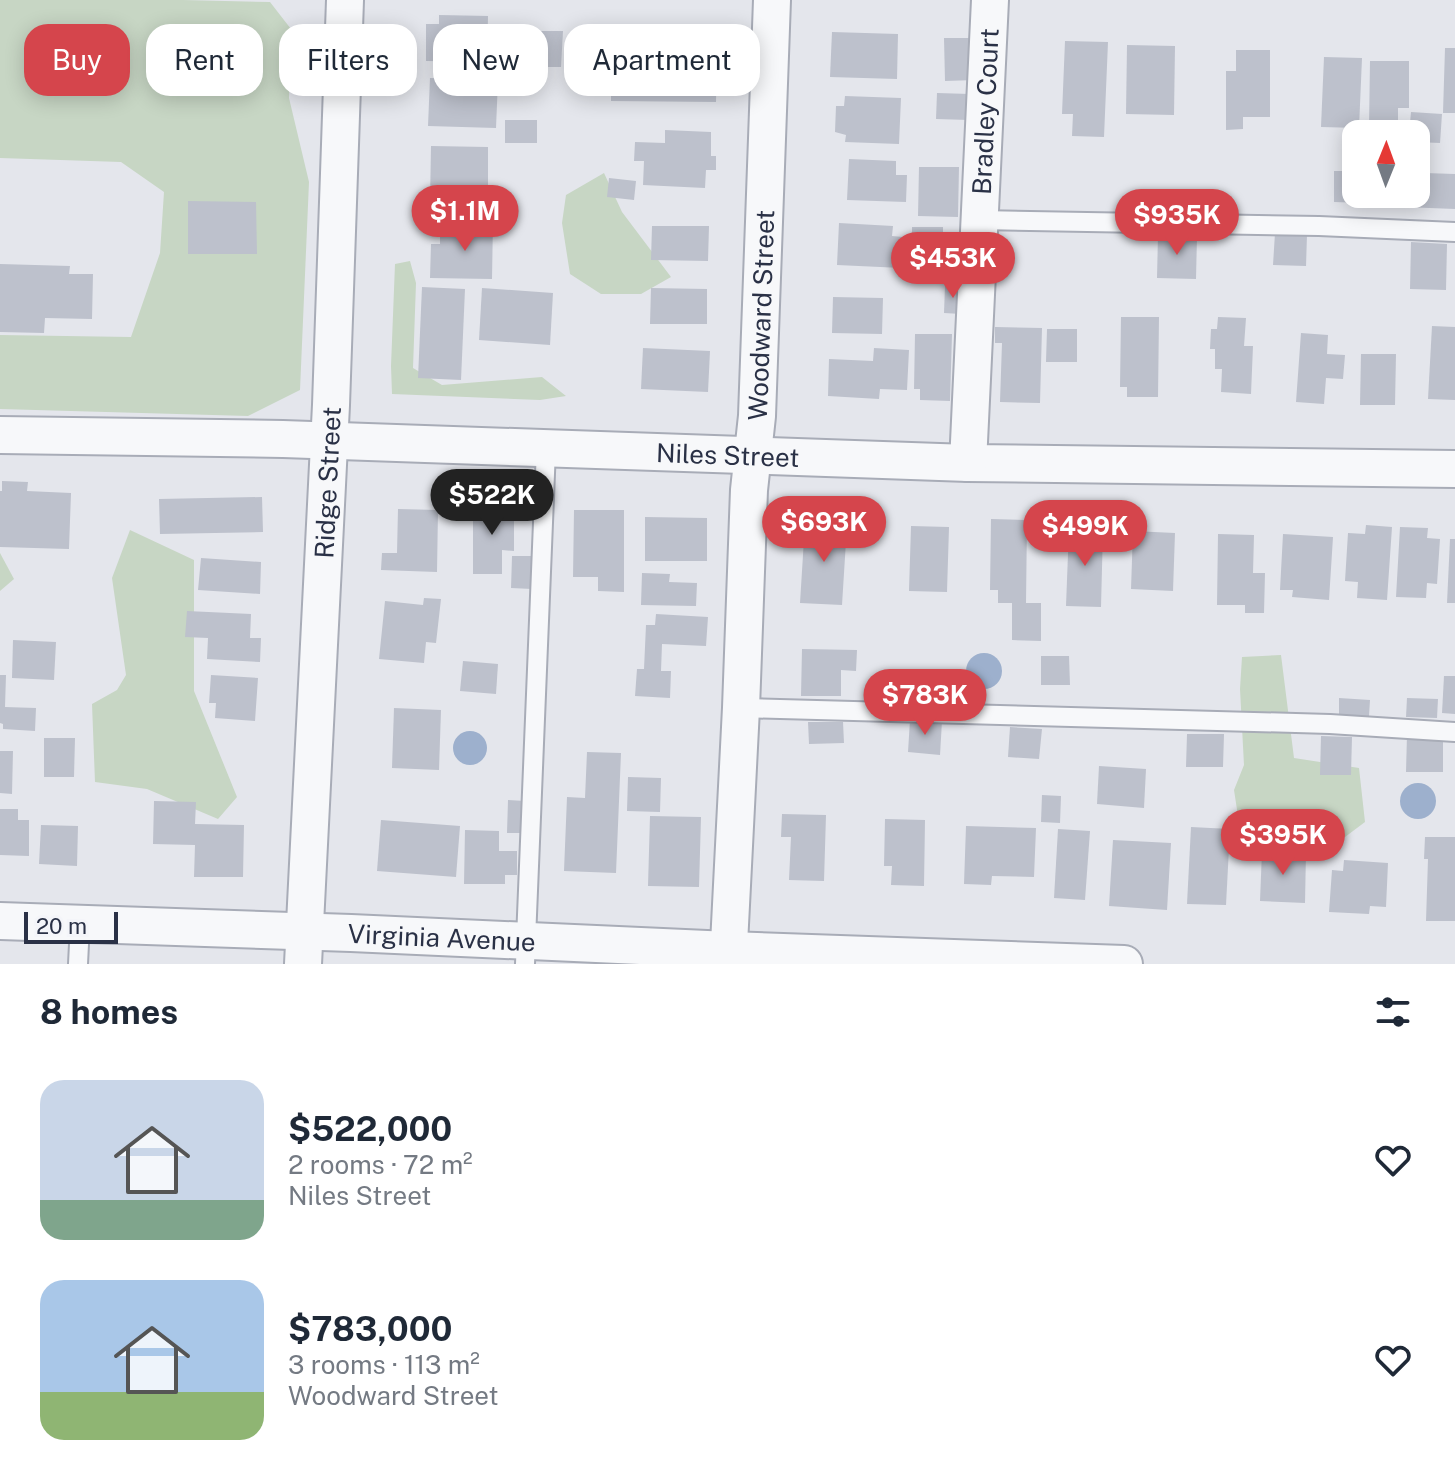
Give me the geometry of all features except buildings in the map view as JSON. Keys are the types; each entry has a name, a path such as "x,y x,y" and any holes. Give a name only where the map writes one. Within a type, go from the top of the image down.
{"street":[{"name":"Ridge Street","path":"304,948 329,441 345,0"},
{"name":"Woodward Street","path":"729,957 749,490 757,416 772,0"},
{"name":"Bradley Court","path":"968,463 990,0"},
{"name":"Niles Street","path":"0,435 329,441 968,463 1455,469"},
{"name":"Virginia Avenue","path":"0,921 80,924 304,948 1124,964"}],"lane":[{"path":"979,220 1319,226 1455,232"},
{"path":"526,952 546,449"},
{"path":"741,708 1330,724 1455,732"},
{"path":"78,964 80,924"}],"green space":[{"path":"0,0 270,2 287,24 279,24 279,96 289,96 309,182 300,390 248,416 0,409 0,335 131,337 160,253 164,192 121,162 0,158"},
{"path":"604,173 622,212 671,277 641,294 601,294 570,274 562,223 566,195"},
{"path":"410,261 416,283 413,368 442,385 542,377 566,396 540,400 392,394 395,264"},
{"path":"130,530 194,560 194,691 237,797 218,819 147,789 95,782 92,704 117,690 126,675 112,578"},
{"path":"0,553 14,579 0,591"},
{"path":"1281,655 1294,758 1359,768 1365,822 1325,852 1242,842 1234,790 1244,765 1240,689 1242,657"}],"water":[{"path":"984,653 996,659 1002,671 996,683 984,689 972,683 966,671 972,659"},
{"path":"470,731 482,736 487,748 482,760 470,765 458,760 453,748 458,736"},
{"path":"1418,783 1431,788 1436,801 1431,814 1418,819 1405,814 1400,801 1405,788"}]}
